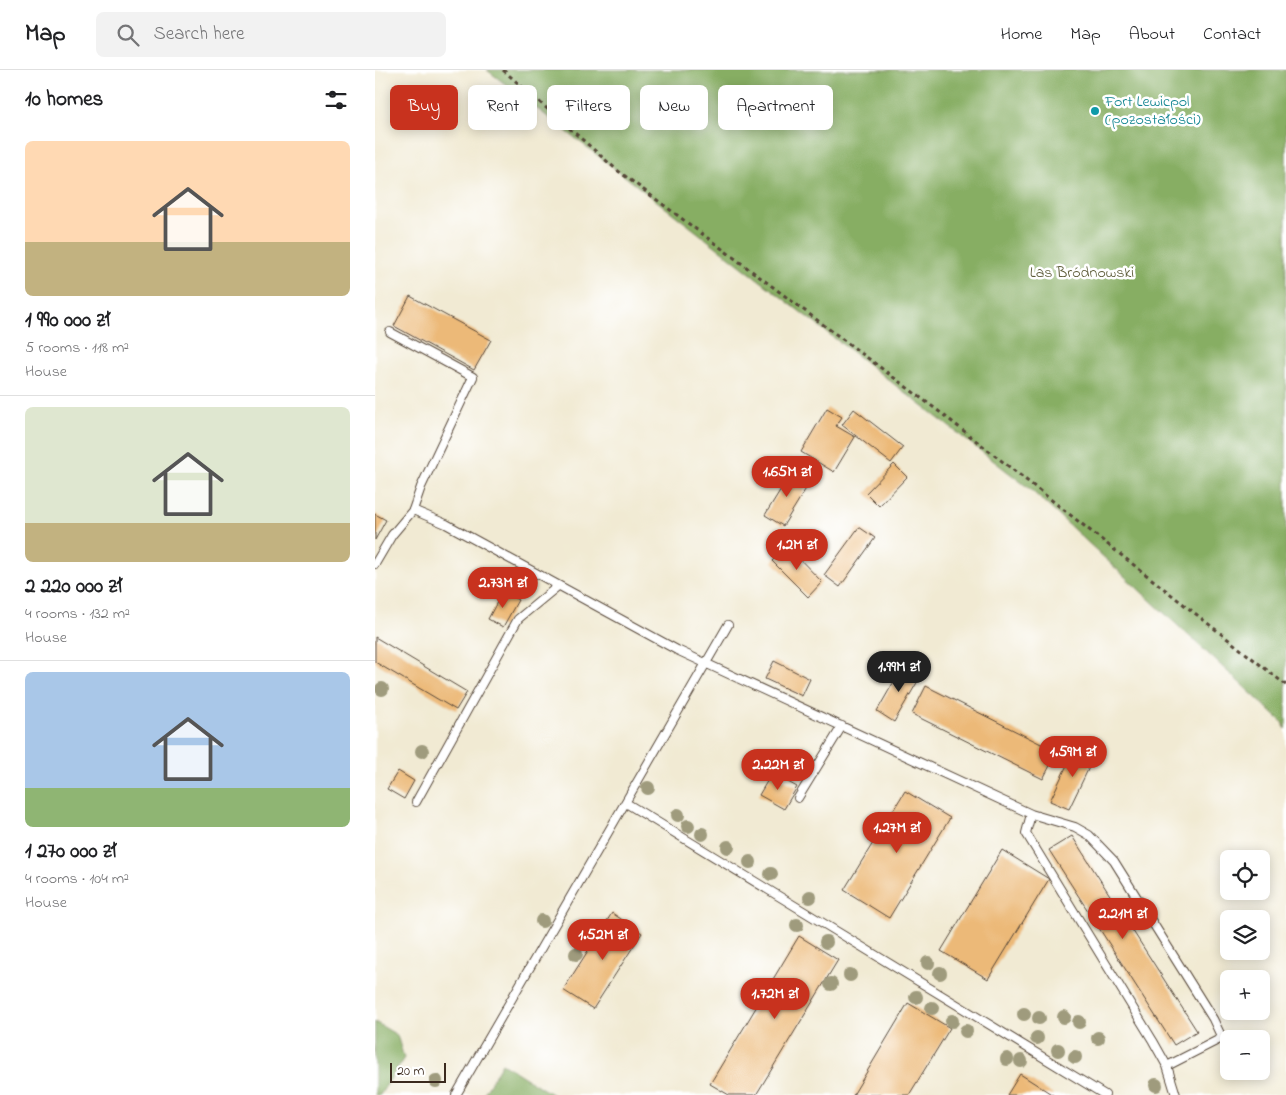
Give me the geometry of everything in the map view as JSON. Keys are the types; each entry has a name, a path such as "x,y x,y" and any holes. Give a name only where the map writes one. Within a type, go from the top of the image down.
{"lane":[{"path":"375,564 392,535 413,510 421,486 473,377 390,332"},
{"path":"413,510 446,524 647,634 706,663 1031,814 1075,827 1089,835 1114,860 1213,1019 1222,1038 1167,1066"},
{"path":"416,802 518,619 558,586"},
{"path":"456,1095 728,625"},
{"path":"798,798 842,726"},
{"path":"626,803 1105,1095"},
{"path":"1031,814 1026,834 1167,1066 1176,1095"}],"path":[{"path":"503,70 617,170 941,413 1286,685"}],"green space":[{"name":"Las Bródnowski","path":"487,70 1286,70 1286,729 1281,721 1030,489 565,130 630,130 630,85 547,85 547,116 537,109 537,85 506,85"},
{"path":"375,1022 397,1035 404,1058 380,1095 375,1095"},
{"path":"502,1063 553,1095 483,1095"}],"building":[{"path":"410,296 491,340 474,370 394,326"},
{"path":"827,408 842,417 836,426 855,437 834,472 801,452"},
{"path":"854,409 903,447 891,463 842,425"},
{"path":"894,464 907,477 879,506 866,493"},
{"path":"792,471 810,482 783,526 765,515"},
{"path":"375,514 386,520 375,540"},
{"path":"859,527 875,538 840,587 824,575"},
{"path":"787,546 822,582 808,597 772,561"},
{"path":"503,591 518,600 503,627 488,619"},
{"path":"375,637 467,692 456,710 375,662"},
{"path":"774,661 810,679 802,696 765,679"},
{"path":"904,664 922,674 894,722 877,711"},
{"path":"926,686 1057,752 1043,779 912,714"},
{"path":"1076,746 1095,755 1069,809 1050,801"},
{"path":"398,771 414,781 404,799 387,789"},
{"path":"772,773 797,787 784,809 759,795"},
{"path":"905,791 950,818 889,918 844,890"},
{"path":"1072,836 1197,1031 1174,1045 1049,850"},
{"path":"1002,850 1049,879 988,979 941,951"},
{"path":"612,913 642,933 593,1009 563,990"},
{"path":"799,936 838,960 756,1095 729,1095 710,1084"},
{"path":"908,1003 950,1028 909,1095 853,1095"},
{"path":"1020,1074 1053,1095 1007,1095"}],"place":[{"name":"Fort Lewicpol (pozostałości)","path":"1095,111"}]}
